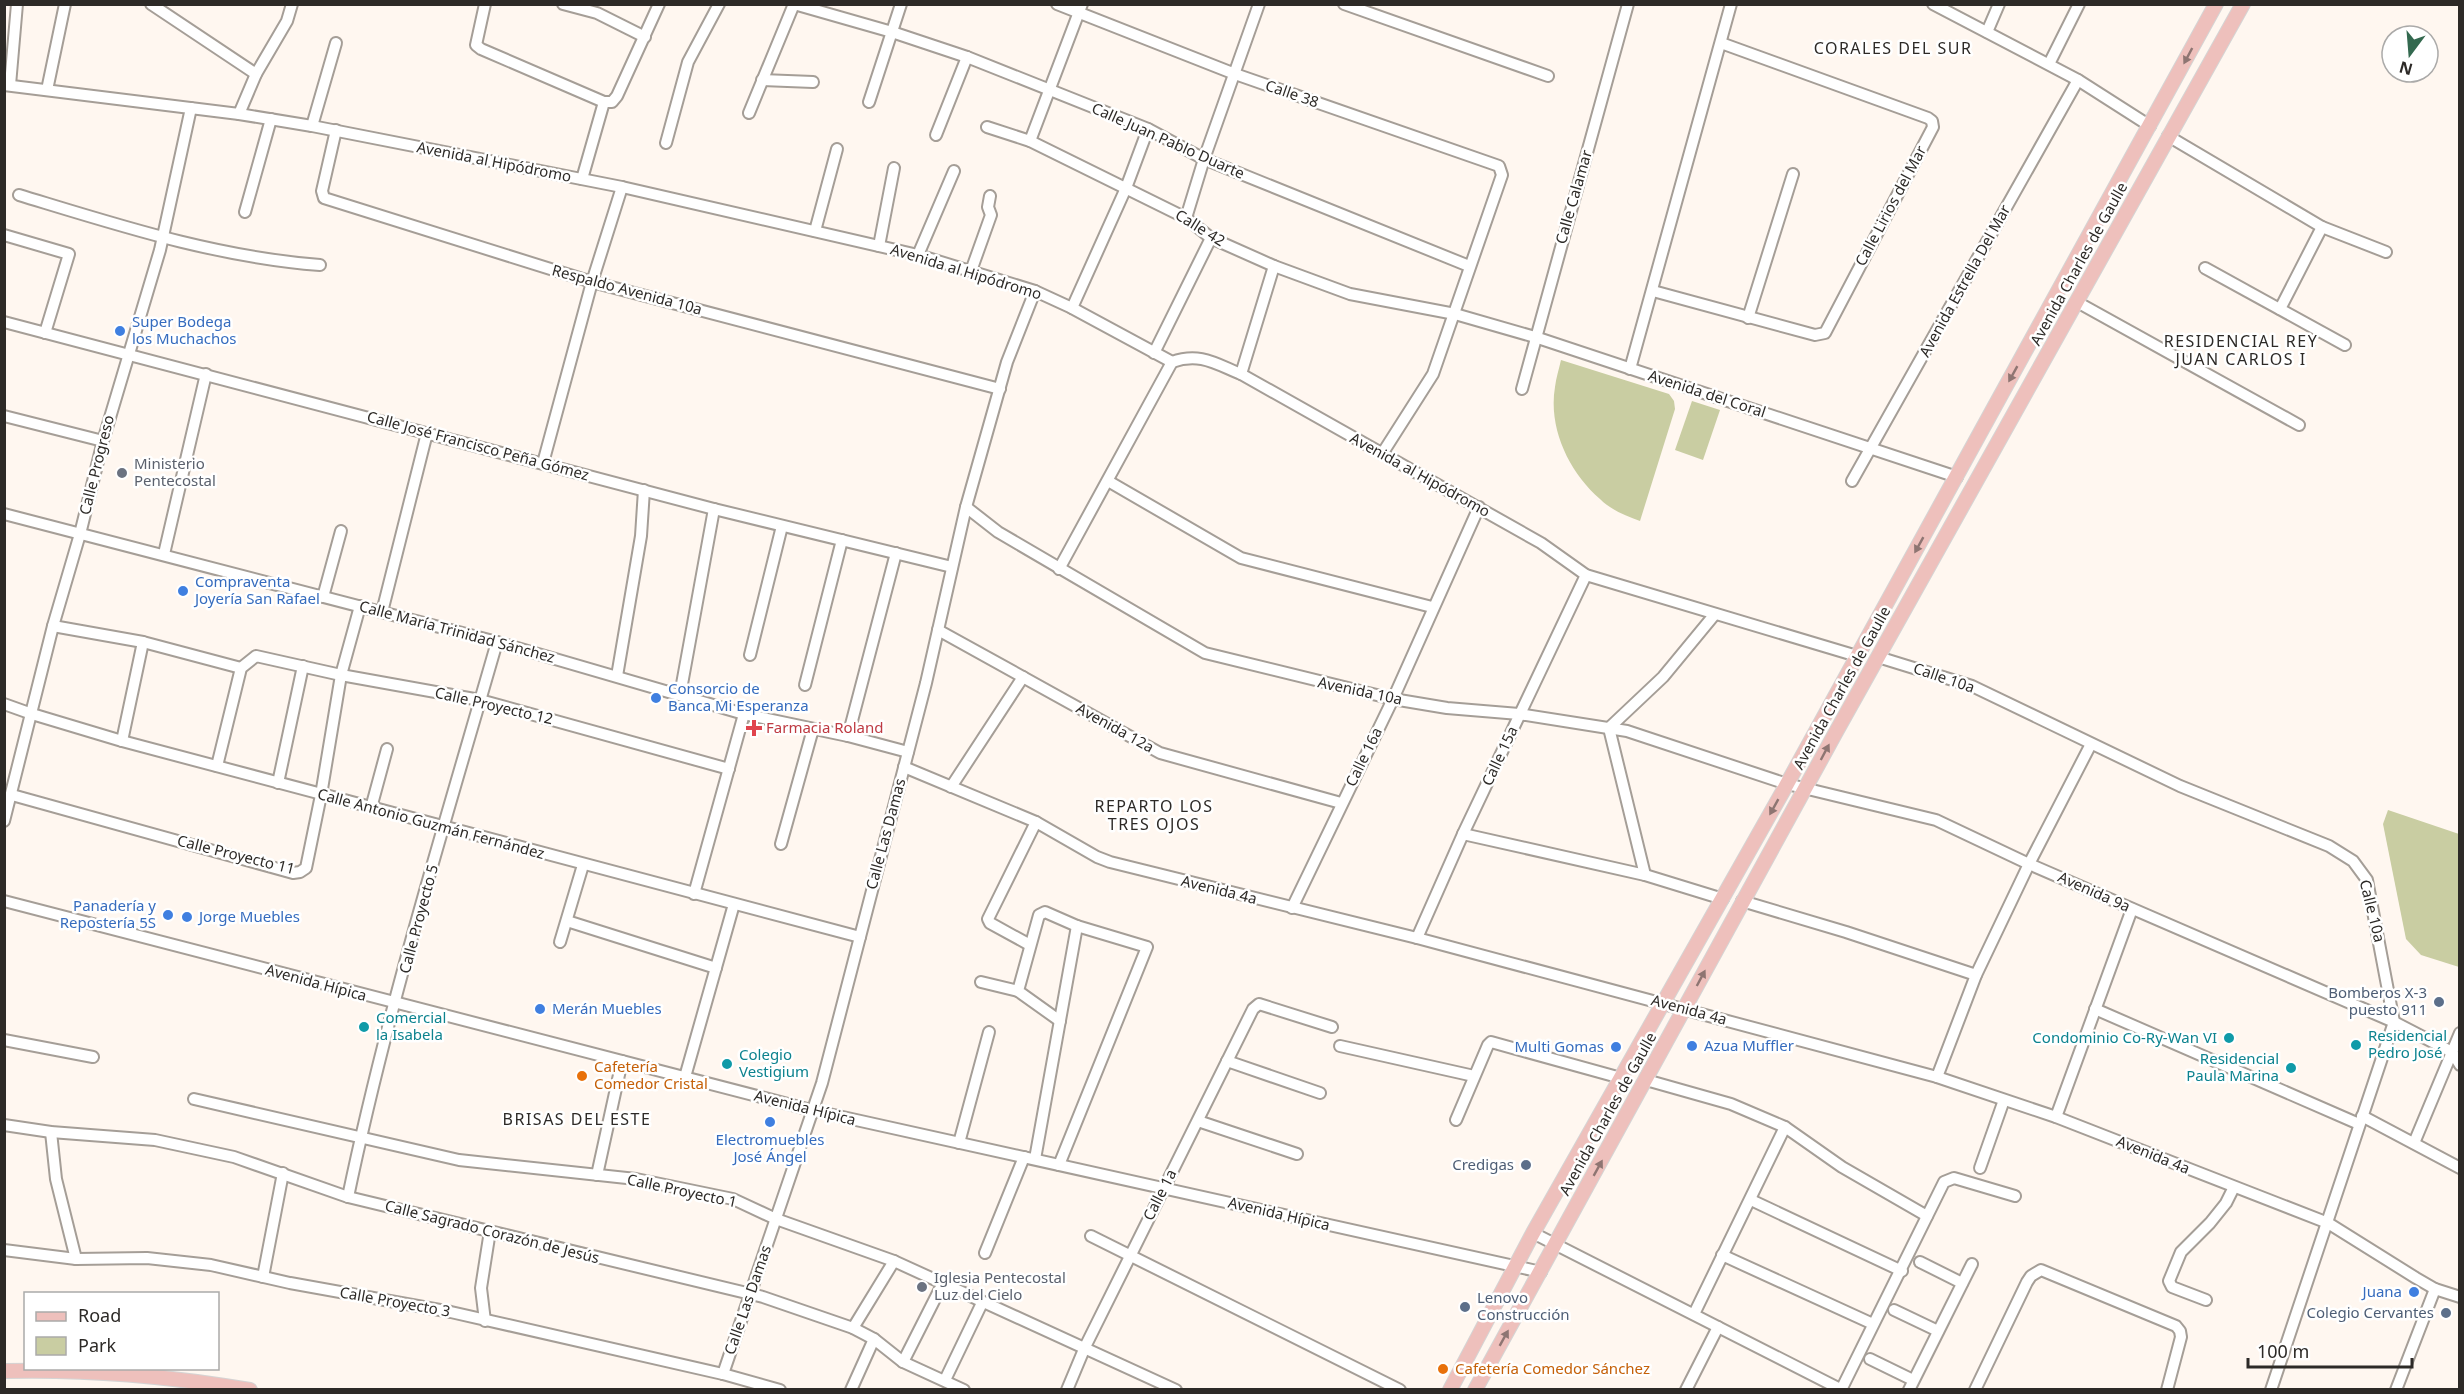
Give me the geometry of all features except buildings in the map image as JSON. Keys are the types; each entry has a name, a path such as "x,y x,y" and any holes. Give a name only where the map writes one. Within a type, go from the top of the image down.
{"main road":[{"name":"Avenida Charles de Gaulle","path":"1450,1389 1517,1267 1533,1233 1787,784 2216,4"},
{"name":"Avenida Charles de Gaulle","path":"1475,1389 1742,901 2243,4"},
{"path":"4,1371 36,1370 149,1376 250,1389"}],"street":[{"path":"7,85 10,22 17,4"},
{"path":"47,90 65,4"},
{"path":"151,4 256,74"},
{"path":"239,114 256,74 275,44 292,4"},
{"path":"485,4 476,45 481,49 608,102"},
{"path":"563,4 597,13 645,37"},
{"path":"582,179 608,102 617,96 659,4"},
{"path":"666,142 688,62 719,4"},
{"path":"749,113 794,4"},
{"name":"Calle Juan Pablo Duarte","path":"794,4 892,32 967,57 1148,129 1204,159 1470,266"},
{"path":"869,102 901,4"},
{"name":"Calle 38","path":"1057,4 1080,9 1235,74 1498,166 1502,175 1470,266"},
{"path":"1186,218 1204,159 1259,4"},
{"path":"1344,4 1548,76"},
{"name":"Calle Calamar","path":"1522,389 1628,4"},
{"path":"1630,369 1731,4"},
{"path":"1933,4 2078,80 2150,126"},
{"path":"1987,32 1999,4"},
{"path":"2049,64 2079,4"},
{"path":"1030,141 1080,9"},
{"path":"312,126 336,43"},
{"name":"Calle Lirios del Mar","path":"1653,291 1815,335 1824,333 1933,127 1932,121 1928,118 1721,43"},
{"path":"936,135 967,57"},
{"path":"762,80 813,82"},
{"name":"Avenida Estrella Del Mar","path":"1852,481 2078,80"},
{"name":"Avenida al Hipódromo","path":"7,85 239,114 336,130 622,187 918,255 971,271 1035,291 1072,308 1172,362 1188,357 1201,358 1241,374 1541,543 1586,575 1857,656"},
{"name":"Calle Progreso","path":"4,821 103,441 160,250 161,238 182,158 191,108"},
{"path":"245,212 271,119"},
{"name":"Calle 42","path":"987,127 1030,141 1186,218 1211,238 1274,266 1350,294 1455,314"},
{"path":"1072,308 1126,188 1148,129"},
{"name":"Respaldo Avenida 10a","path":"336,130 322,191 324,198 592,282 1000,389"},
{"path":"2168,136 2322,227 2386,252"},
{"path":"814,231 837,149"},
{"path":"879,246 894,168"},
{"path":"918,255 954,171"},
{"path":"1748,318 1793,174"},
{"path":"543,463 592,282 622,187"},
{"path":"19,195 161,238 284,262 320,264"},
{"path":"971,271 991,215 988,207 990,196"},
{"path":"2280,309 2322,227"},
{"path":"4,236 69,254 45,333"},
{"path":"1154,353 1211,238"},
{"path":"1241,374 1274,266"},
{"path":"1382,454 1433,374 1470,266"},
{"path":"2205,268 2345,345"},
{"name":"Calle Las Damas","path":"723,1374 822,1083 908,752 966,507 1007,362 1035,291"},
{"path":"2077,302 2300,425"},
{"name":"Avenida del Coral","path":"1455,314 1535,337 1957,477"},
{"name":"Calle José Francisco Peña Gómez","path":"4,322 714,509 952,567"},
{"path":"1059,569 1172,362"},
{"path":"164,554 206,374"},
{"path":"4,416 103,441"},
{"path":"382,612 427,433"},
{"path":"1108,481 1241,558 1432,607"},
{"path":"617,676 641,536 644,490"},
{"name":"Avenida 10a","path":"966,507 998,532 1205,653 1393,699 1447,708 1519,714 1627,731 1787,784"},
{"name":"Calle 16a","path":"1292,908 1393,699 1432,607 1479,507"},
{"path":"680,695 714,509"},
{"name":"Calle María Trinidad Sánchez","path":"4,514 497,642 744,714 848,736 908,752"},
{"path":"750,655 782,526"},
{"path":"323,597 340,531"},
{"path":"805,685 842,540"},
{"path":"848,736 896,553"},
{"name":"Calle 15a","path":"1417,938 1463,834 1586,575"},
{"name":"Calle Proyecto 11","path":"12,795 293,873 300,872 306,868 341,675 360,606"},
{"path":"1645,875 1609,728 1663,677 1715,614"},
{"path":"53,626 143,642 241,668 217,766"},
{"name":"Avenida 12a","path":"938,630 1160,753 1341,803"},
{"path":"122,741 143,642"},
{"name":"Calle Proyecto 5","path":"348,1197 360,1138 497,642"},
{"name":"Calle Proyecto 12","path":"241,668 256,656 341,675 480,700 729,769"},
{"name":"Calle 10a","path":"1878,657 1972,686 2180,786 2329,846 2353,861 2367,880 2394,1022 2271,1389"},
{"path":"278,783 303,666"},
{"path":"951,787 1023,677"},
{"name":"Calle Antonio Guzmán Fernández","path":"4,704 122,741 860,937"},
{"path":"694,894 744,714"},
{"path":"781,844 813,729"},
{"path":"1937,1077 1976,975 2029,864 2091,744"},
{"path":"371,808 387,749"},
{"name":"Avenida 4a","path":"904,768 1036,822 1096,857 1110,862 1417,938 1663,1003 1937,1077 2056,1117 2328,1222 2435,1289 2460,1297"},
{"path":"4,777 16,780"},
{"name":"Avenida 9a","path":"1787,784 1935,820 2029,864 2394,1022 2452,1052"},
{"path":"1030,945 990,923 988,919 1036,822"},
{"path":"1463,834 1645,875 1723,899"},
{"path":"561,942 583,865"},
{"name":"Avenida Hípica","path":"4,901 812,1110 1541,1272"},
{"path":"1742,901 1846,932 1976,975"},
{"path":"685,1077 734,904"},
{"path":"2056,1117 2132,909"},
{"path":"1018,991 1039,915 1042,913 1045,912 1077,926 1147,946 1059,1165"},
{"path":"567,921 716,968"},
{"path":"985,1253 1029,1158 1060,1021 1077,926"},
{"path":"981,982 1018,991 1060,1021"},
{"name":"Calle 1a","path":"1067,1389 1085,1347 1253,1009 1259,1004 1332,1027"},
{"path":"2095,1009 2414,1143 2460,1168"},
{"path":"959,1143 989,1032"},
{"path":"2414,1143 2460,1032"},
{"path":"4,1040 93,1057"},
{"path":"1456,1120 1491,1042 1622,1078"},
{"path":"1340,1046 1474,1076"},
{"path":"2452,1052 2460,1065"},
{"path":"597,1175 622,1061"},
{"path":"1227,1061 1320,1093"},
{"path":"1646,1080 1731,1104 1785,1126 1842,1167 1927,1216"},
{"name":"Calle Proyecto 1","path":"194,1099 459,1160 636,1179 733,1199 776,1219 894,1261 982,1303 1176,1389"},
{"path":"1980,1168 2004,1100"},
{"path":"1198,1121 1297,1154"},
{"name":"Calle Sagrado Corazón de Jesús","path":"4,1125 51,1132 155,1140 234,1157 348,1197 801,1308 853,1328 874,1340 903,1362 964,1389"},
{"path":"1694,1314 1785,1126"},
{"path":"51,1132 56,1179 76,1259"},
{"path":"263,1277 284,1173"},
{"path":"1533,1233 1841,1389 1902,1271 1944,1182 1954,1178 2015,1196"},
{"path":"2206,1300 2172,1287 2169,1281 2181,1252 2210,1223 2226,1203 2234,1187"},
{"path":"1750,1200 1902,1271"},
{"path":"485,1321 481,1288 490,1231"},
{"path":"1091,1236 1400,1389"},
{"name":"Calle Proyecto 3","path":"4,1250 76,1259 147,1258 212,1265 263,1277 451,1312 780,1389"},
{"path":"1722,1255 1873,1324"},
{"path":"853,1328 894,1261"},
{"path":"1920,1262 1962,1283"},
{"path":"1870,1359 1911,1385 1972,1264"},
{"path":"1975,1389 2027,1282 2031,1276 2041,1270 2176,1326 2181,1337 2167,1389"},
{"path":"903,1362 943,1283"},
{"path":"2396,1389 2435,1289"},
{"path":"945,1380 982,1303"},
{"path":"1894,1310 1938,1331"},
{"path":"1686,1389 1718,1327"},
{"path":"851,1389 874,1340"}],"green space":[{"path":"1561,360 1669,394 1674,401 1675,409 1640,521 1604,503 1570,463 1558,433 1555,418 1555,384"},
{"path":"1692,401 1720,410 1703,460 1675,450"},
{"path":"2388,810 2459,834 2459,967 2421,955 2406,939 2383,824"}],"place":[{"name":"Super Bodega los Muchachos","path":"120,331"},
{"name":"Ministerio Pentecostal","path":"122,473"},
{"name":"Compraventa Joyería San Rafael","path":"183,591"},
{"name":"Consorcio de Banca Mi Esperanza","path":"656,698"},
{"name":"Farmacia Roland","path":"754,728"},
{"name":"Panadería y Repostería 5S","path":"168,915"},
{"name":"Jorge Muebles","path":"187,917"},
{"name":"Bomberos X-3 puesto 911","path":"2439,1002"},
{"name":"Merán Muebles","path":"540,1009"},
{"name":"Comercial la Isabela","path":"364,1027"},
{"name":"Condominio Co-Ry-Wan VI","path":"2229,1038"},
{"name":"Residencial Pedro José","path":"2356,1045"},
{"name":"Azua Muffler","path":"1692,1046"},
{"name":"Multi Gomas","path":"1616,1047"},
{"name":"Colegio Vestigium","path":"727,1064"},
{"name":"Residencial Paula Marina","path":"2291,1068"},
{"name":"Cafetería Comedor Cristal","path":"582,1076"},
{"name":"Electromuebles José Ángel","path":"770,1122"},
{"name":"Credigas","path":"1526,1165"},
{"name":"Iglesia Pentecostal Luz del Cielo","path":"922,1287"},
{"name":"Juana","path":"2414,1292"},
{"name":"Lenovo Construcción","path":"1465,1307"},
{"name":"Colegio Cervantes","path":"2446,1313"},
{"name":"Cafetería Comedor Sánchez","path":"1443,1369"}],"district":[{"name":"CORALES DEL SUR","path":"1893,48"},
{"name":"RESIDENCIAL REY JUAN CARLOS I","path":"2241,350"},
{"name":"REPARTO LOS TRES OJOS","path":"1154,815"},
{"name":"BRISAS DEL ESTE","path":"577,1119"}]}
